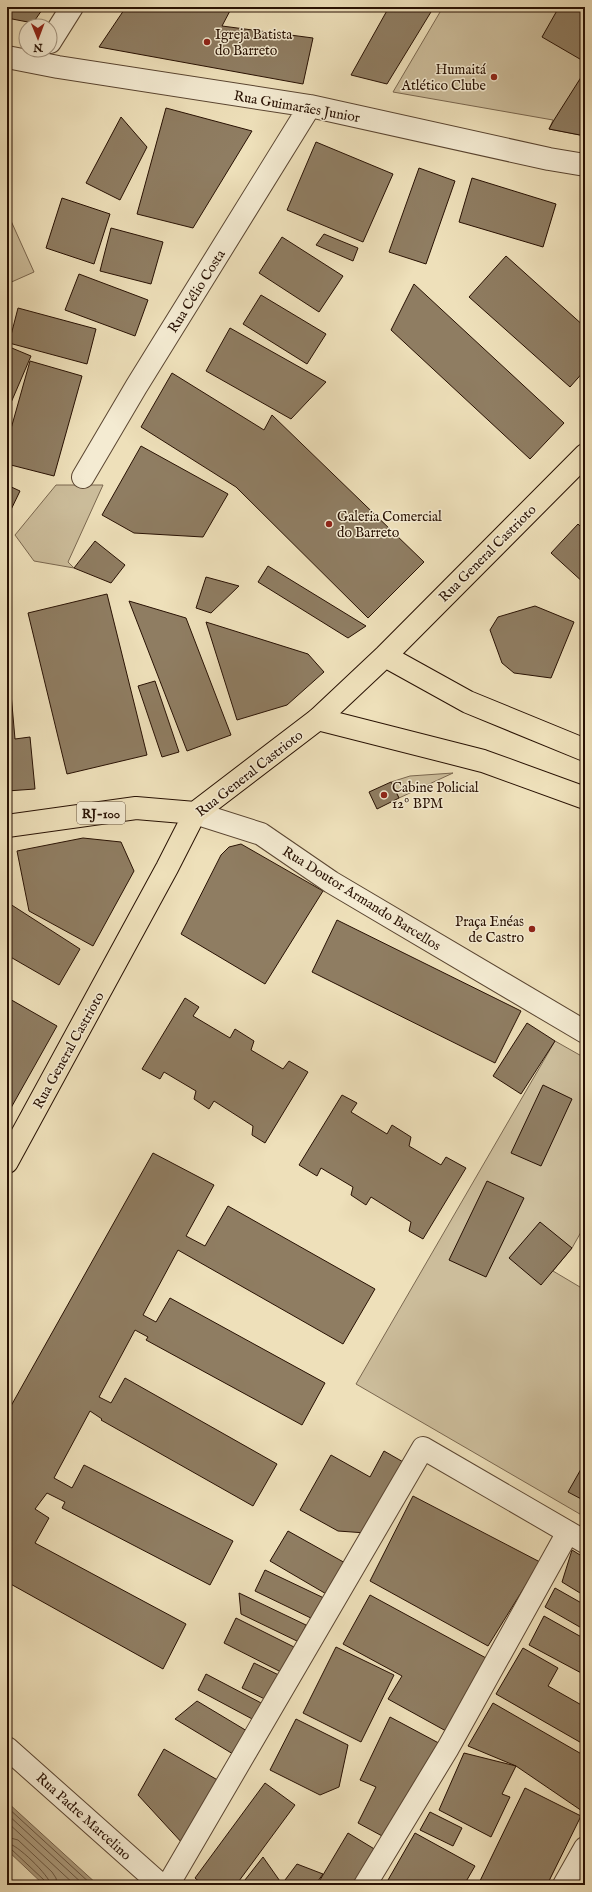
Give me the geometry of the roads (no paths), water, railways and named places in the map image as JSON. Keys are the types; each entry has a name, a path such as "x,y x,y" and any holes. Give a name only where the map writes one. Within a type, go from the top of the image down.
{"main road":[{"name":"Rua General Castrioto","path":"7,1162 195,814 318,719 384,656 585,455"},
{"path":"384,656 468,702 585,750"},
{"path":"318,719 483,761 585,798"},
{"name":"RJ-100","path":"7,826 136,808 195,814"}],"street":[{"path":"58,29 72,7"},
{"name":"Rua Guimarães Junior","path":"7,57 18,57"},
{"name":"Rua Guimarães Junior","path":"52,58 310,106 549,159 585,165"},
{"name":"Rua Célio Costa","path":"83,477 136,387 310,106"},
{"name":"Rua Doutor Armando Barcellos","path":"195,814 261,834 331,882 585,1032"},
{"path":"168,1885 423,1448 576,1537 365,1885"},
{"name":"Rua Padre Marcelino","path":"7,1748 161,1885"},
{"path":"564,1885 585,1848"}],"water":[{"path":"7,1802 98,1885 44,1885 7,1850"}],"place":[{"name":"Igreja Batista do Barreto","path":"207,42"},
{"name":"Humaitá Atlético Clube","path":"494,77"},
{"name":"Galeria Comercial do Barreto","path":"329,524"},
{"name":"Cabine Policial 12º BPM","path":"384,795"},
{"name":"Praça Enéas de Castro","path":"532,929"}]}
